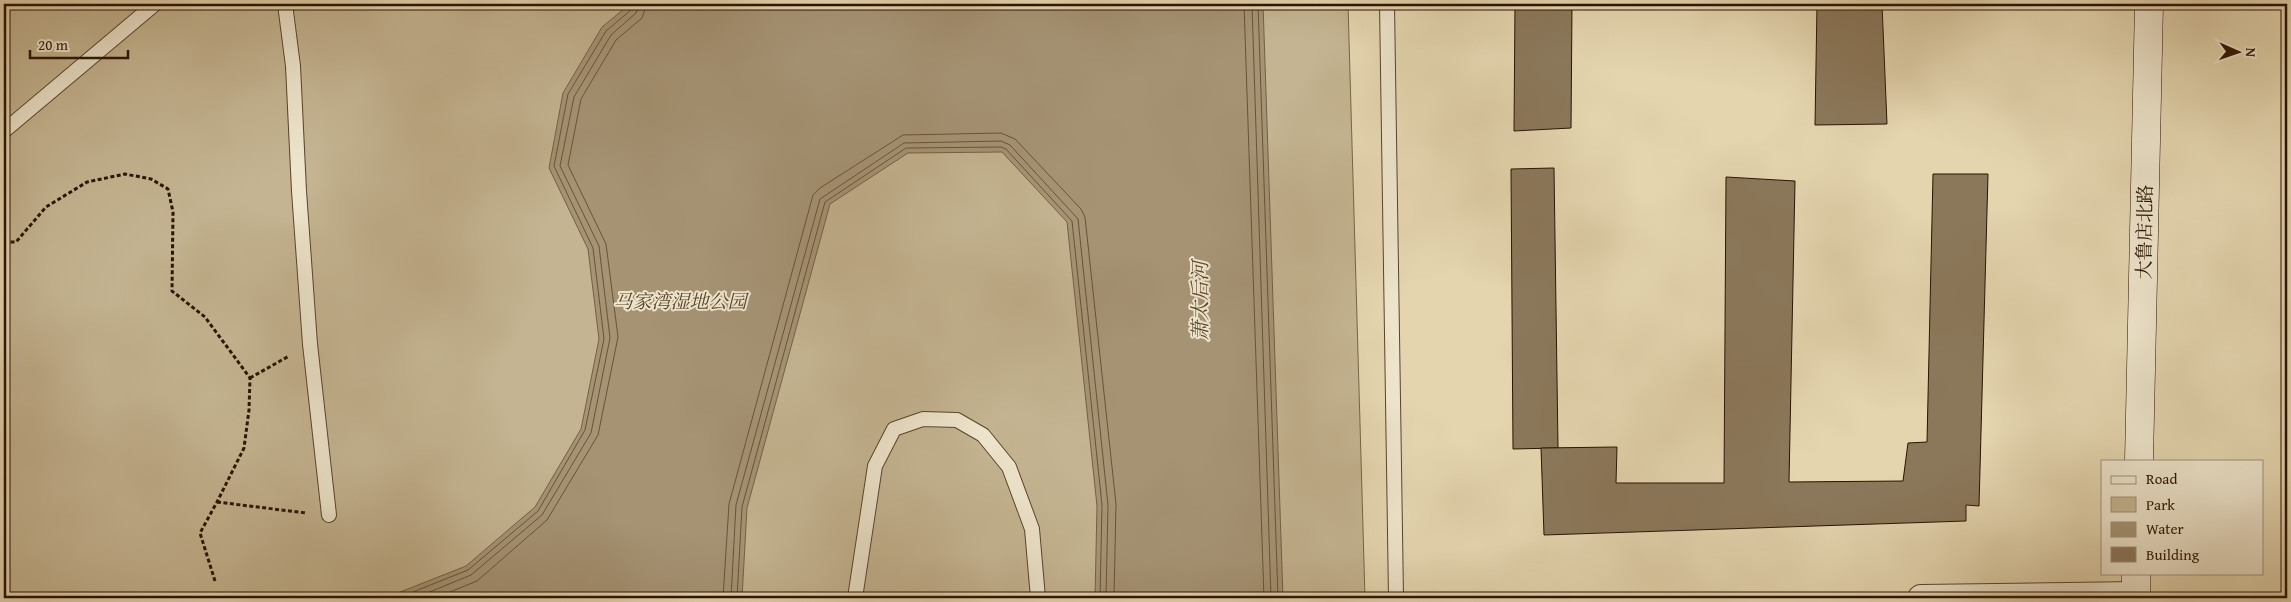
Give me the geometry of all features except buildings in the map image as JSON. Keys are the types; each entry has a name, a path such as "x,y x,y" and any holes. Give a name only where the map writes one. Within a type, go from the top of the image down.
{"street":[{"name":"大鲁店北路","path":"2139,460 2149,4"},
{"path":"1921,598 2136,589"}],"lane":[{"path":"4,131 154,4"},
{"path":"285,4 293,66 298,191 310,344 328,515"},
{"path":"1387,4 1396,598"},
{"path":"855,598 875,466 894,429 923,419 957,420 983,436 1009,467 1032,529 1038,598"}],"path":[{"path":"4,242 16,242 46,207 87,182 125,174 151,179 168,189 173,212 172,291 205,317 250,378 249,410 244,448 218,502 200,533 215,582"},
{"path":"250,378 310,344"},
{"path":"218,502 328,515"}],"green space":[{"name":"马家湾湿地公园","path":"4,4 1348,4 1365,598 4,598"}],"water":[{"name":"萧太后河","path":"630,4 1263,4 1283,598 1095,598 1097,506 1067,222 1002,152 908,153 830,204 747,508 742,598 385,598 466,566 535,507 581,429 599,339 588,249 549,168 563,93 602,27"}]}
